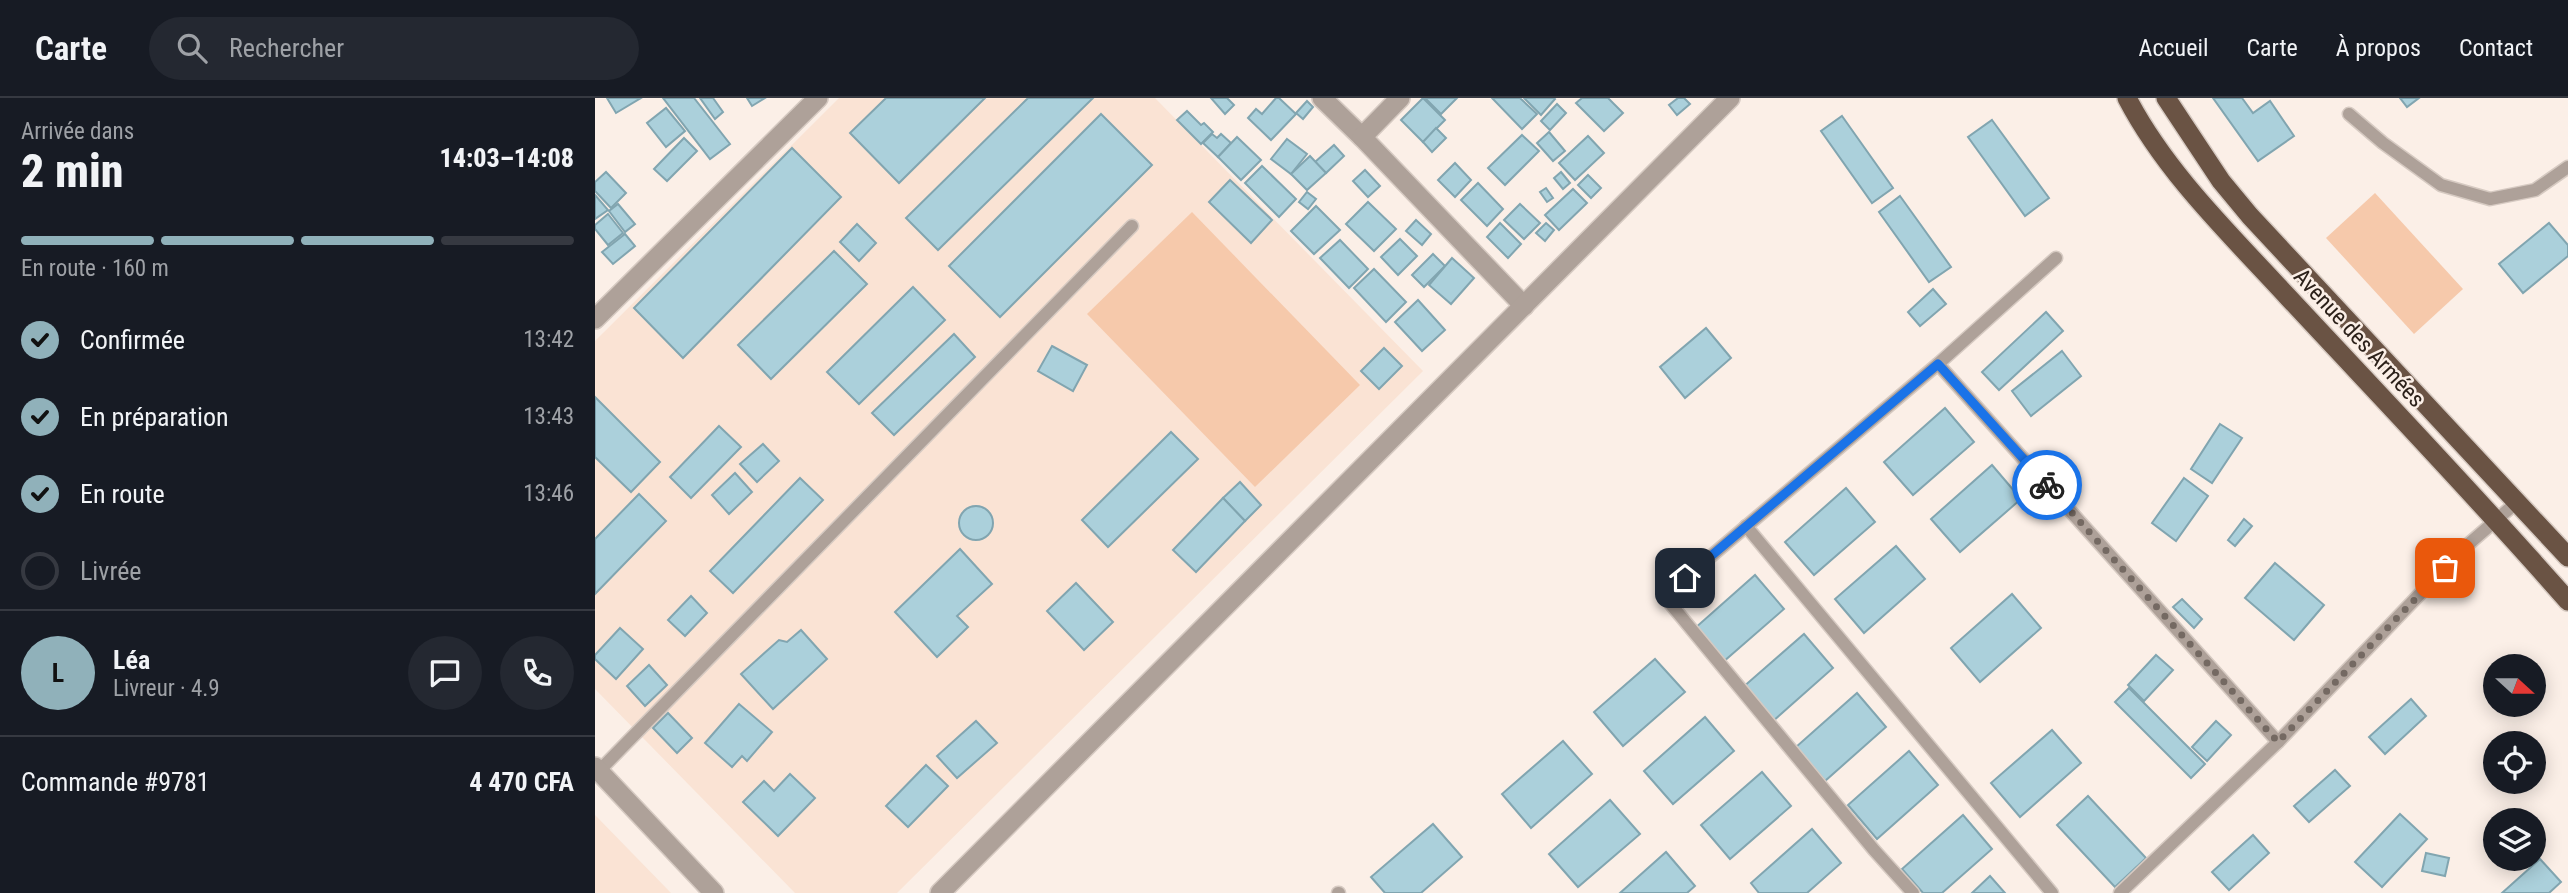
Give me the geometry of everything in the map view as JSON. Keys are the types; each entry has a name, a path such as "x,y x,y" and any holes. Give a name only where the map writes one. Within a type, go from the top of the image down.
{"highway":[{"name":"Avenue des Armées","path":"2127,98 2140,122 2198,199 2497,520 2568,601"},
{"name":"Avenue des Armées","path":"2166,98 2221,181 2250,216 2568,557"}],"street":[{"path":"595,319 818,98"},
{"path":"1322,98 1524,306"},
{"path":"1361,137 1400,98"},
{"path":"940,893 1730,98"},
{"path":"597,769 714,893"}],"lane":[{"path":"2349,114 2383,143 2441,185 2490,199 2535,190 2568,167"},
{"path":"597,769 1132,226"},
{"path":"1913,893 1874,850 1664,596 1938,364 2056,258"},
{"path":"1938,364 2278,742"},
{"path":"2120,893 2278,742 2464,548 2517,502"},
{"path":"1746,526 2052,893"}],"shaded area":[{"path":"839,98 1155,98 1423,371 897,893 795,893 595,689 595,341"},
{"path":"2375,193 2463,289 2414,334 2326,238"},
{"path":"1192,212 1360,385 1255,487 1087,314"},
{"path":"595,815 671,893 595,893"}],"building":[{"path":"607,98 641,98 616,113"},
{"path":"663,98 694,98 730,144 710,159"},
{"path":"700,98 713,98 723,112 715,119"},
{"path":"747,98 765,98 752,106"},
{"path":"886,98 985,98 899,183 850,133"},
{"path":"1028,98 1093,98 938,250 906,218"},
{"path":"1211,98 1227,98 1234,105 1225,114"},
{"path":"1276,98 1296,114 1271,140 1248,118 1256,109 1262,114"},
{"path":"1423,98 1445,120 1423,142 1401,120"},
{"path":"1425,98 1457,98 1441,114"},
{"path":"1492,98 1520,98 1537,114 1522,129"},
{"path":"1524,98 1554,98 1555,99 1541,115"},
{"path":"1582,98 1608,98 1623,113 1604,131 1576,103"},
{"path":"1678,98 1684,98 1690,104 1677,115 1669,105"},
{"path":"2213,98 2242,98 2253,113 2270,101 2294,136 2258,161"},
{"path":"2400,98 2419,98 2407,107"},
{"path":"1307,101 1313,107 1303,119 1296,113"},
{"path":"1557,104 1566,113 1550,130 1541,121"},
{"path":"666,108 685,131 666,147 647,123"},
{"path":"1187,111 1213,132 1201,144 1177,120"},
{"path":"1101,114 1152,165 1000,317 949,266"},
{"path":"1842,116 1893,188 1872,203 1821,131"},
{"path":"1992,120 2049,198 2025,216 1968,137"},
{"path":"1436,128 1446,138 1432,152 1423,142"},
{"path":"1549,132 1565,151 1553,161 1537,143"},
{"path":"1212,134 1217,138 1221,134 1231,143 1218,157 1203,143"},
{"path":"1522,135 1539,151 1505,185 1488,168"},
{"path":"1588,136 1604,153 1575,180 1559,163"},
{"path":"1237,137 1261,160 1241,180 1218,157"},
{"path":"684,138 697,151 667,181 654,169"},
{"path":"1287,139 1307,154 1291,174 1271,159"},
{"path":"1334,145 1344,156 1326,173 1315,162"},
{"path":"792,148 841,197 683,358 634,308"},
{"path":"1310,156 1326,173 1307,190 1291,174"},
{"path":"1455,163 1471,180 1455,197 1438,180"},
{"path":"1262,166 1296,199 1279,217 1245,183"},
{"path":"1365,170 1380,186 1368,197 1353,181"},
{"path":"606,172 626,193 611,208 595,191 595,182"},
{"path":"1561,172 1570,183 1563,189 1554,178"},
{"path":"1588,175 1601,188 1591,198 1578,185"},
{"path":"1230,180 1272,220 1251,243 1209,202"},
{"path":"1478,183 1503,209 1487,226 1461,200"},
{"path":"1546,188 1553,198 1547,202 1540,192"},
{"path":"1573,189 1587,203 1559,230 1545,215"},
{"path":"1307,192 1316,199 1308,209 1299,202"},
{"path":"595,195 608,210 595,219"},
{"path":"1900,196 1951,267 1929,282 1879,212"},
{"path":"1368,202 1396,229 1374,251 1346,224"},
{"path":"618,204 635,224 625,232 609,211"},
{"path":"1520,204 1540,223 1524,239 1504,220"},
{"path":"1316,206 1340,230 1314,254 1291,231"},
{"path":"608,214 623,233 608,245 595,229 595,225"},
{"path":"1416,220 1431,234 1422,245 1406,231"},
{"path":"1500,223 1521,244 1508,258 1487,237"},
{"path":"1546,223 1554,230 1545,241 1536,233"},
{"path":"2549,223 2568,245 2568,256 2523,293 2499,264"},
{"path":"857,224 876,243 859,261 840,242"},
{"path":"625,234 635,246 613,264 602,252"},
{"path":"1400,239 1417,256 1398,275 1381,257"},
{"path":"1340,240 1368,269 1349,288 1320,258"},
{"path":"834,251 867,284 771,379 738,345"},
{"path":"1433,254 1445,266 1424,287 1412,275"},
{"path":"1452,258 1474,278 1451,304 1429,285"},
{"path":"1374,269 1406,302 1386,322 1354,288"},
{"path":"913,287 945,320 859,404 827,372"},
{"path":"1933,289 1946,304 1920,326 1908,312"},
{"path":"1418,300 1445,330 1422,351 1395,322"},
{"path":"2046,312 2063,331 1999,390 1982,372"},
{"path":"1706,328 1731,358 1685,398 1660,367"},
{"path":"954,334 975,357 894,435 872,413"},
{"path":"1052,346 1087,365 1073,391 1038,371"},
{"path":"1384,348 1402,366 1379,389 1361,371"},
{"path":"2062,351 2081,376 2031,416 2012,391"},
{"path":"595,397 660,462 631,492 595,457"},
{"path":"1945,408 1974,442 1913,495 1884,462"},
{"path":"2220,424 2242,438 2212,483 2191,469"},
{"path":"719,426 741,447 691,498 670,477"},
{"path":"1171,432 1198,459 1108,547 1082,520"},
{"path":"763,444 779,461 757,482 740,464"},
{"path":"1992,465 2021,499 1960,552 1931,519"},
{"path":"735,473 752,492 729,514 712,495"},
{"path":"800,478 823,500 733,593 710,571"},
{"path":"2184,478 2208,496 2176,541 2152,523"},
{"path":"1240,482 1261,505 1245,521 1223,498"},
{"path":"1846,488 1875,522 1814,575 1785,542"},
{"path":"639,494 666,521 595,594 595,539"},
{"path":"1223,498 1245,521 1196,572 1173,550"},
{"path":"976,506 988,511 993,523 988,535 976,540 964,535 959,523 964,511"},
{"path":"2244,519 2252,526 2235,546 2228,540"},
{"path":"1896,546 1925,579 1864,633 1835,599"},
{"path":"960,549 992,584 957,616 968,627 937,657 895,612"},
{"path":"2275,563 2324,605 2294,640 2245,598"},
{"path":"1755,575 1784,609 1723,662 1694,629"},
{"path":"1076,583 1113,622 1084,650 1047,611"},
{"path":"2012,594 2041,628 1980,682 1951,648"},
{"path":"691,596 707,613 685,636 668,620"},
{"path":"2182,599 2202,619 2194,628 2173,607"},
{"path":"620,628 643,649 616,679 595,659 595,655"},
{"path":"801,630 827,659 773,709 741,674 779,640 787,642"},
{"path":"1804,634 1833,668 1772,722 1742,688"},
{"path":"2156,655 2173,670 2144,701 2128,685"},
{"path":"1655,659 1685,692 1623,746 1594,712"},
{"path":"649,665 667,685 645,706 627,686"},
{"path":"2129,688 2205,764 2191,778 2115,702"},
{"path":"1857,693 1886,727 1825,781 1796,747"},
{"path":"2411,699 2426,716 2385,754 2369,737"},
{"path":"739,704 772,732 747,761 742,756 732,767 705,743"},
{"path":"668,713 692,738 677,753 653,728"},
{"path":"1705,717 1734,751 1673,804 1644,771"},
{"path":"976,721 997,743 957,778 937,756"},
{"path":"2216,721 2231,735 2207,761 2192,747"},
{"path":"2052,730 2081,763 2020,817 1991,783"},
{"path":"1563,741 1592,774 1531,828 1502,794"},
{"path":"1909,751 1938,785 1877,839 1848,805"},
{"path":"926,765 948,786 908,827 886,806"},
{"path":"2335,770 2350,786 2309,822 2294,806"},
{"path":"1762,772 1791,806 1730,859 1701,825"},
{"path":"790,774 815,798 778,836 743,802 764,781 774,791"},
{"path":"2088,796 2146,858 2115,887 2057,825"},
{"path":"1610,800 1640,834 1578,887 1549,854"},
{"path":"2400,814 2427,839 2382,887 2355,862"},
{"path":"1963,815 1992,849 1942,893 1923,893 1902,869"},
{"path":"1433,824 1462,857 1421,893 1385,893 1371,877"},
{"path":"1812,829 1841,863 1807,893 1759,893 1751,883"},
{"path":"2253,835 2269,853 2229,890 2212,872"},
{"path":"1666,852 1695,886 1687,893 1620,893"},
{"path":"2426,853 2449,858 2445,876 2422,871"},
{"path":"2546,866 2561,882 2549,893 2502,893 2527,871 2546,871"},
{"path":"1990,876 2005,893 1972,893"}],"way so far":[{"path":"2047,485 2278,742 2445,568"}],"route":[{"path":"1685,578 1938,364 2047,485"}]}
